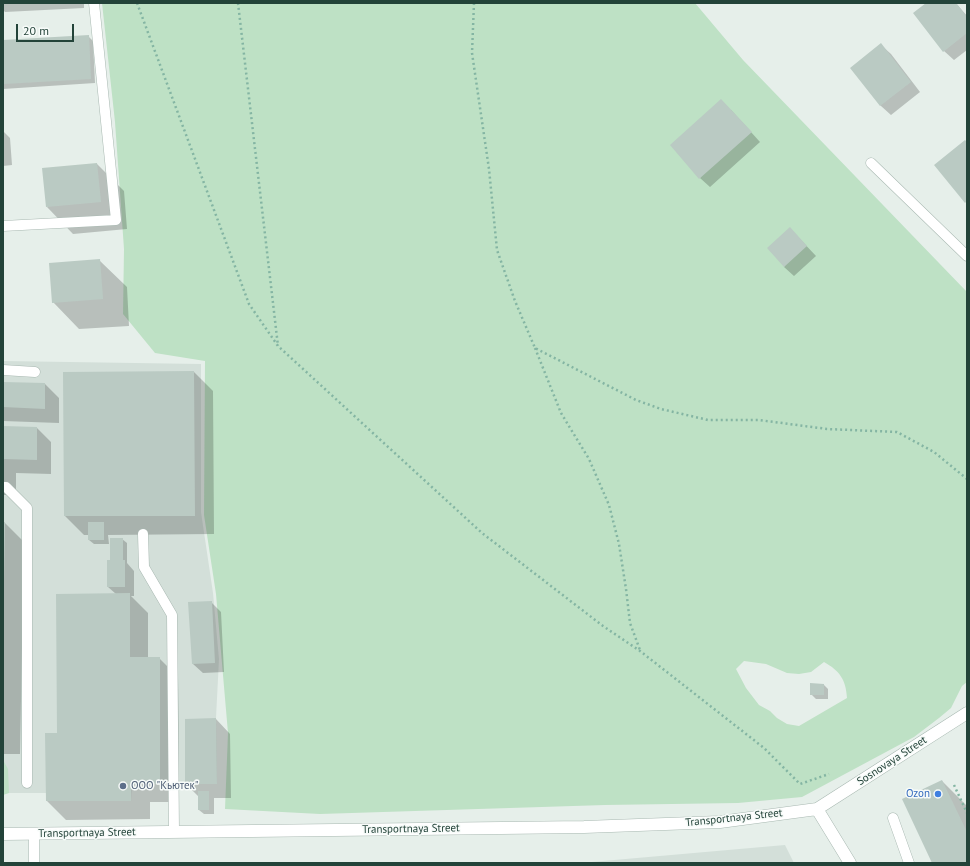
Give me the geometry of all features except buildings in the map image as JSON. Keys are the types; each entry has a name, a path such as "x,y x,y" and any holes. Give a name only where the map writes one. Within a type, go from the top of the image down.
{"street":[{"name":"Sosnovaya Street","path":"818,809 967,713"},
{"name":"Transportnaya Street","path":"3,834 584,827 720,822 818,809"},
{"path":"818,809 850,863"}],"lane":[{"path":"3,226 116,220 94,3"},
{"path":"871,163 967,256"},
{"path":"3,370 35,372"},
{"path":"3,487 6,487 27,508 28,784"},
{"path":"143,534 144,567 172,615 174,832"},
{"path":"893,818 909,863"},
{"path":"34,834 34,863"}],"path":[{"path":"137,3 249,304 278,346 482,533 603,626 640,651 764,748 800,784 829,774"},
{"path":"238,3 278,346"},
{"path":"474,3 472,53 489,170 497,250 515,301 561,414 589,459 609,505 619,544 630,623 640,651"},
{"path":"535,348 636,400 661,409 708,420 759,420 827,429 897,432 934,452 967,479"},
{"path":"954,784 967,812"}],"shaded area":[{"path":"3,361 201,364 201,512 213,593 219,659 216,718 217,784 132,784 131,801 46,801 46,793 3,793"},
{"path":"785,845 794,863 580,863"}],"green space":[{"path":"102,3 695,3 743,60 967,292 967,682 962,686 951,708 914,737 802,797 738,803 605,805 320,814 225,809 228,733 216,594 204,515 205,361 155,353 123,314 124,249 115,122","holes":["744,661 766,664 787,673 799,674 811,672 824,662 834,669 844,681 847,698 799,726 787,724 777,718 770,711 759,705 746,688 736,669"]},
{"path":"3,760 8,769 9,793 3,795"}],"place":[{"name":"ООО \"Кьютек\"","path":"123,786"},
{"name":"Ozon","path":"938,794"}]}
